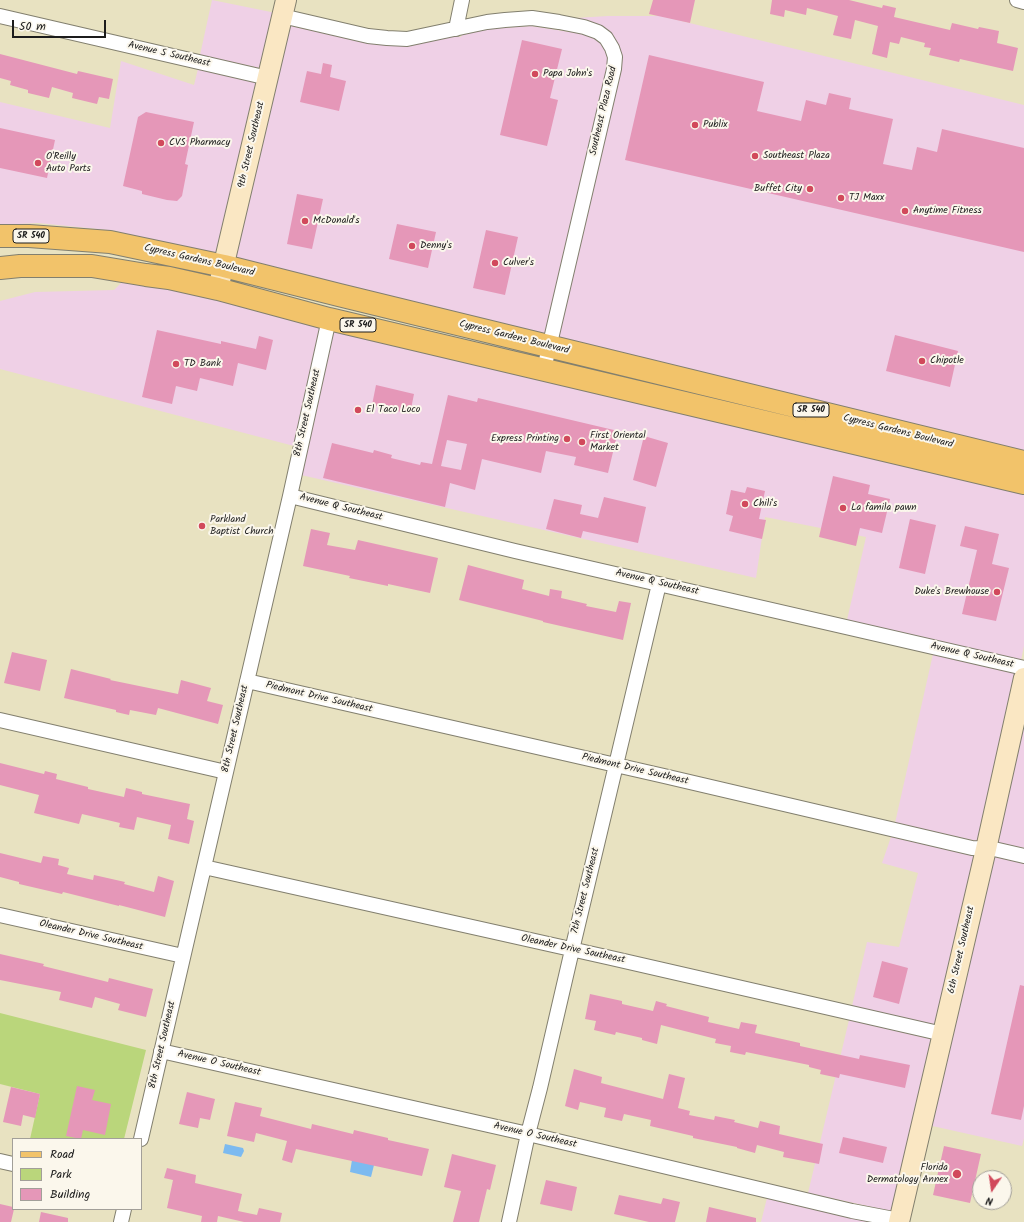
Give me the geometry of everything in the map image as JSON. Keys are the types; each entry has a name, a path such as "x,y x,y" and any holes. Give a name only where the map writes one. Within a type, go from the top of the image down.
{"main road":[{"name":"Cypress Gardens Boulevard","path":"0,236 29,236 110,242 224,266 549,347 1024,462"},
{"name":"Cypress Gardens Boulevard","path":"0,268 20,266 92,266 169,278 218,289 329,318 1024,483"},
{"path":"329,318 337,314 344,314 381,320 390,317 399,310"},
{"path":"719,411 736,410 783,412 789,405"},
{"path":"809,432 815,428 833,427 907,443 945,443"}],"street":[{"path":"456,29 462,0"},
{"path":"1017,0 1024,2"},
{"name":"Southeast Plaza Road","path":"284,8 368,36 388,38 407,39 487,22 532,18 584,27 598,32 606,38 616,57 614,69 544,369"},
{"name":"9th Street Southeast","path":"218,289 284,8"},
{"name":"Avenue S Southeast","path":"0,16 268,78"},
{"name":"8th Street Southeast","path":"140,1138 162,1051 182,956 290,496 329,318"},
{"name":"Avenue Q Southeast","path":"290,496 516,551 1024,668"},
{"name":"7th Street Southeast","path":"509,1222 528,1134 659,584"},
{"name":"6th Street Southeast","path":"902,1221 1024,678"},
{"name":"Piedmont Drive Southeast","path":"247,681 972,848 1002,850 1024,856"},
{"path":"0,720 226,772"},
{"name":"Oleander Drive Southeast","path":"204,867 943,1034"},
{"name":"Oleander Drive Southeast","path":"0,915 182,956"},
{"name":"Avenue O Southeast","path":"162,1051 528,1134 852,1211 902,1221"},
{"path":"0,1161 12,1164"},
{"path":"121,1222 124,1210"}],"shaded area":[{"path":"212,0 276,13 264,69 200,55"},
{"path":"608,16 661,16 1024,105 1024,454 557,341 622,58 618,45 610,32 600,25 587,20 575,18"},
{"path":"287,25 366,43 387,45 408,46 456,36 461,37 462,35 488,29 531,26 583,34 594,38 601,43 609,59 608,68 544,338 232,260"},
{"path":"121,61 194,85 198,69 260,83 219,258 127,238 118,231 38,223 0,225 0,102 110,128"},
{"path":"125,279 321,324 294,446 0,369 0,301 35,292 114,290"},
{"path":"334,327 1024,490 1024,646 1021,660 847,620 866,537 765,517 756,578 301,475"},
{"path":"933,654 1018,674 981,842 895,823"},
{"path":"1024,708 1024,848 994,842"},
{"path":"891,837 978,856 938,1026 852,1006 867,942 899,947 918,873 882,863"},
{"path":"991,856 1024,863 1024,1138 1022,1146 928,1125"},
{"path":"849,1020 935,1040 895,1212 808,1193"},
{"path":"767,1198 872,1222 761,1222"}],"green space":[{"path":"0,1013 146,1050 124,1138 30,1138 40,1094 0,1084"}],"water":[{"path":"225,1144 243,1148 244,1151 241,1157 223,1153"},
{"path":"352,1160 374,1165 371,1177 350,1172"}],"building":[{"path":"653,0 695,0 690,23 649,14"},
{"path":"772,0 849,0 882,8 883,5 896,8 894,17 950,30 952,23 978,29 979,27 999,31 997,43 1018,48 1013,71 960,59 959,62 929,55 931,48 924,47 925,43 901,37 899,44 890,42 887,58 872,54 878,26 855,20 851,39 833,35 838,16 807,8 806,15 785,10 784,17 770,14"},
{"name":"Papa John's","path":"522,40 562,49 550,98 558,100 547,146 500,135"},
{"path":"0,54 77,74 78,71 113,79 109,99 99,97 97,104 72,98 73,93 52,87 49,98 28,93 28,90 10,85 11,81 0,78"},
{"name":"Southeast Plaza","path":"649,55 764,82 757,111 801,121 806,100 826,105 829,93 851,98 849,109 893,119 883,164 912,170 917,147 937,152 942,129 1024,148 1024,252 625,160"},
{"path":"323,63 332,65 330,77 346,81 339,111 300,102 307,71 321,74"},
{"name":"CVS Pharmacy","path":"146,112 194,122 185,164 188,165 182,196 177,201 142,194 142,191 123,186 138,117"},
{"path":"0,128 55,140 47,178 0,168"},
{"name":"McDonald's","path":"297,194 323,199 312,249 287,244"},
{"name":"Denny's","path":"397,224 436,232 428,268 389,259"},
{"name":"Culver's","path":"486,230 518,237 505,295 473,288"},
{"name":"TD Bank","path":"157,330 221,344 221,341 256,349 259,336 273,340 266,370 238,363 233,386 200,378 197,391 176,386 172,404 142,397"},
{"name":"Chipotle","path":"895,335 958,351 950,387 886,371"},
{"path":"376,385 414,394 410,414 372,405"},
{"path":"448,395 477,402 478,398 618,431 608,473 574,465 576,457 546,451 541,473 482,459 475,490 450,483 445,507 323,478 332,443 373,453 374,450 392,455 391,458 420,465 421,462 432,464","holes":["447,440 467,444 461,470 441,466"]},
{"path":"644,436 668,443 656,487 633,480"},
{"path":"833,476 870,485 868,494 890,499 882,533 860,528 856,546 819,537"},
{"name":"Chili's","path":"747,487 765,491 759,519 766,520 762,539 729,531 733,516 726,514 731,490 745,493"},
{"path":"604,497 646,507 638,543 583,531 581,538 546,529 554,499 582,505 580,514 598,518"},
{"path":"910,519 936,525 925,574 899,568"},
{"path":"965,526 999,534 992,564 1009,568 996,621 962,614 977,550 960,546"},
{"path":"311,529 330,533 327,545 355,550 358,540 438,558 430,593 388,584 388,586 349,578 350,576 303,566"},
{"path":"468,565 524,580 522,589 549,596 550,589 562,591 561,598 587,604 586,606 616,612 619,601 631,603 623,640 543,622 459,600"},
{"path":"12,652 47,660 40,691 4,683"},
{"path":"71,669 111,679 110,680 178,694 181,680 211,688 207,701 223,705 218,724 158,708 156,715 130,710 129,715 116,712 116,710 64,698"},
{"path":"0,763 44,774 45,771 57,774 56,779 88,787 88,789 124,797 126,788 142,792 142,794 190,804 187,819 194,821 189,844 168,839 171,825 137,817 134,830 119,827 120,823 82,814 79,824 34,813 39,795 0,785"},
{"path":"0,853 41,863 43,856 59,859 58,865 69,868 67,874 93,880 94,875 125,882 124,884 154,892 158,876 174,881 165,917 63,892 62,894 19,884 19,882 0,877"},
{"path":"0,954 44,964 43,966 108,982 109,978 153,989 146,1017 118,1010 120,1004 95,997 92,1008 59,1000 61,992 0,980"},
{"path":"882,961 908,968 899,1004 873,997"},
{"path":"1020,985 1024,986 1024,1106 1021,1120 991,1114"},
{"path":"590,994 622,1001 622,1004 653,1011 656,1001 667,1004 666,1006 709,1017 708,1022 739,1029 741,1022 757,1025 755,1033 800,1043 800,1046 859,1059 860,1055 910,1065 905,1088 840,1074 839,1078 820,1074 821,1070 809,1067 809,1065 746,1052 745,1055 730,1052 731,1046 715,1043 716,1039 661,1025 657,1044 642,1040 642,1038 616,1032 615,1035 594,1030 596,1021 585,1019"},
{"path":"574,1069 602,1077 601,1083 663,1099 669,1074 685,1078 678,1108 690,1111 689,1115 714,1120 715,1116 735,1120 734,1122 758,1128 760,1121 780,1126 779,1134 823,1144 819,1164 783,1157 784,1152 757,1145 755,1153 737,1147 693,1138 693,1136 650,1126 651,1120 624,1114 622,1121 604,1117 606,1108 580,1102 578,1110 565,1106"},
{"path":"77,1086 95,1090 92,1100 111,1104 105,1135 83,1130 81,1138 66,1136"},
{"path":"11,1087 40,1094 35,1118 23,1115 21,1126 3,1122"},
{"path":"187,1092 215,1099 210,1120 200,1118 198,1128 179,1124"},
{"path":"235,1102 262,1108 260,1116 311,1129 312,1124 353,1134 354,1130 388,1138 388,1140 429,1149 422,1176 296,1149 292,1163 282,1160 287,1141 256,1133 254,1142 227,1136"},
{"path":"843,1137 887,1147 883,1163 839,1153"},
{"path":"944,1146 981,1154 977,1170 972,1170 972,1194 970,1203 933,1195"},
{"path":"452,1154 496,1165 490,1190 487,1189 479,1222 453,1222 461,1191 444,1187"},
{"path":"167,1168 196,1175 195,1183 242,1194 238,1211 257,1215 259,1208 282,1213 280,1222 244,1222 218,1216 217,1222 201,1222 202,1216 167,1208 173,1180 164,1178"},
{"path":"546,1180 577,1187 572,1211 540,1204"},
{"path":"619,1195 661,1204 663,1198 680,1202 675,1222 649,1222 614,1214"},
{"path":"0,1204 12,1207 12,1210 14,1210 11,1222 0,1222"},
{"path":"709,1207 756,1218 756,1222 706,1222"},
{"path":"41,1212 68,1218 68,1222 39,1222"}],"place":[{"name":"Papa John's","path":"535,74"},
{"name":"Publix","path":"695,125"},
{"name":"CVS Pharmacy","path":"161,143"},
{"name":"Southeast Plaza","path":"755,156"},
{"name":"O'Reilly Auto Parts","path":"38,163"},
{"name":"Buffet City","path":"810,189"},
{"name":"TJ Maxx","path":"841,198"},
{"name":"Anytime Fitness","path":"905,211"},
{"name":"McDonald's","path":"305,221"},
{"name":"Denny's","path":"412,246"},
{"name":"Culver's","path":"495,263"},
{"name":"Chipotle","path":"922,361"},
{"name":"TD Bank","path":"176,364"},
{"name":"El Taco Loco","path":"358,410"},
{"name":"Express Printing","path":"567,439"},
{"name":"First Oriental Market","path":"582,442"},
{"name":"Chili's","path":"745,504"},
{"name":"La famila pawn","path":"843,508"},
{"name":"Parkland Baptist Church","path":"202,526"},
{"name":"Duke's Brewhouse","path":"997,592"},
{"name":"Florida Dermatology Annex","path":"957,1174"}]}
